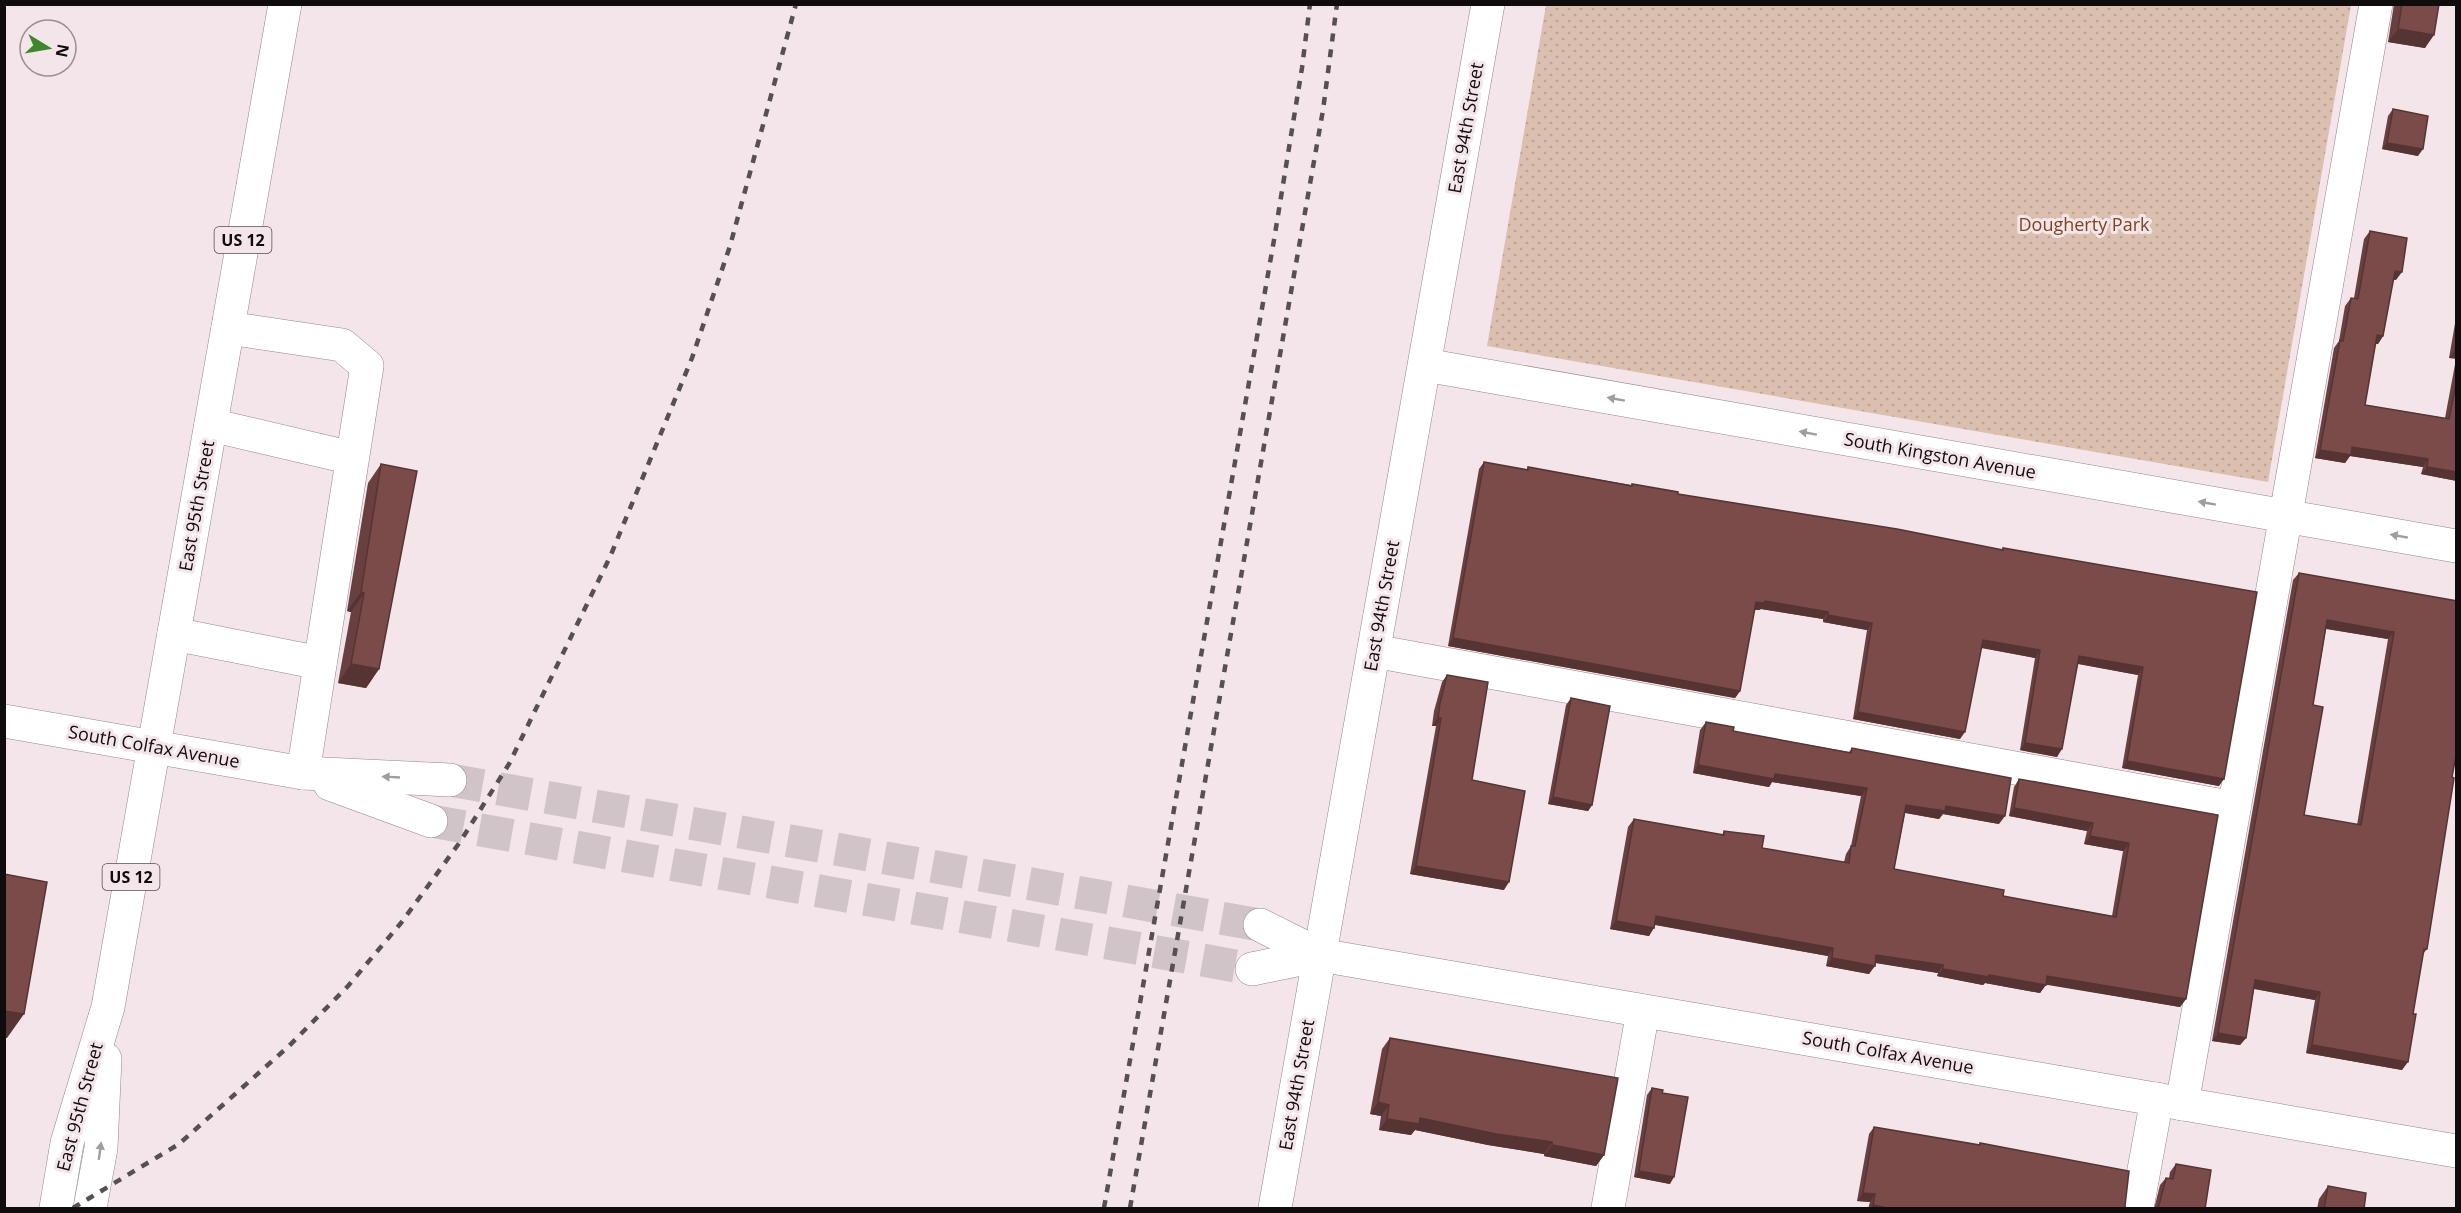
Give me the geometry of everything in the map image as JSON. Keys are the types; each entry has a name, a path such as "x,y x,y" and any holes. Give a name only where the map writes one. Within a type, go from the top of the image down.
{"main road":[{"name":"East 95th Street","path":"56,1209 67,1143 108,1007 285,4"},
{"name":"East 94th Street","path":"1275,1209 1488,4"},
{"path":"2137,1209 2169,1101 2234,808 2376,4"},
{"path":"228,328 342,345 367,366 303,773"},
{"name":"South Kingston Avenue","path":"1425,365 2457,546"},
{"path":"211,425 351,458"},
{"path":"174,634 320,663"},
{"path":"1374,651 2234,808"},
{"name":"South Colfax Avenue","path":"4,721 303,773 450,780"},
{"name":"South Colfax Avenue","path":"303,773 431,821"},
{"name":"South Colfax Avenue","path":"1260,925 1320,955 2457,1151"},
{"name":"South Colfax Avenue","path":"1252,969 1320,955"},
{"name":"East 95th Street","path":"90,1209 101,1148 108,1007"},
{"path":"1608,1209 1642,1011"}],"green space":[{"name":"Dougherty Park","path":"1546,5 2351,5 2268,482 1487,346"}],"building":[{"path":"2402,4 2439,4 2434,35 2398,29"},
{"path":"2393,109 2428,116 2423,149 2387,143"},
{"path":"2370,231 2407,238 2402,272 2395,271 2383,336 2377,335 2365,405 2449,419 2457,379 2457,472 2427,467 2428,459 2352,447 2351,455 2320,450 2340,340 2343,341 2351,298 2358,299"},
{"path":"1484,462 1528,470 1528,467 1632,486 1632,484 1678,492 1678,494 1897,529 2003,550 2003,548 2257,592 2224,779 2127,761 2143,667 2079,656 2062,749 2025,743 2040,650 1983,640 1965,732 1858,712 1872,623 1828,615 1828,612 1765,601 1764,603 1756,602 1740,691 1453,638"},
{"path":"381,464 417,471 379,669 351,664 364,593 361,592"},
{"path":"2299,573 2457,601 2457,750 2427,949 2424,949 2413,1014 2416,1014 2408,1062 2312,1045 2320,992 2255,980 2246,1038 2218,1033","holes":["2327,620 2394,632 2361,825 2304,815 2323,707 2313,705"]},
{"path":"1447,675 1488,682 1472,780 1525,791 1509,882 1416,866 1441,718 1438,718 1440,703"},
{"path":"1571,698 1610,706 1592,805 1553,797"},
{"path":"1706,722 1734,727 1733,731 1851,753 1852,748 2011,778 2005,816 1946,806 1945,811 1906,805 1894,869 2004,890 2003,896 2116,917 2129,843 2090,836 2093,823 2014,808 2019,779 2218,815 2186,999 2047,976 2046,985 1989,975 1989,977 1943,969 1943,965 1876,955 1875,966 1832,958 1833,948 1656,916 1654,928 1616,921 1634,819 1724,835 1724,831 1764,836 1762,848 1849,863 1851,846 1855,846 1867,788 1775,774 1774,779 1698,765"},
{"path":"4,874 47,882 24,1014 4,1011"},
{"path":"1390,1038 1618,1078 1604,1155 1552,1145 1552,1142 1496,1134 1420,1118 1419,1124 1387,1119 1389,1105 1378,1102"},
{"path":"1652,1088 1663,1090 1662,1093 1688,1097 1674,1177 1639,1171"},
{"path":"1874,1127 1980,1145 1980,1143 2129,1171 2126,1209 1892,1209 1873,1205 1875,1194 1863,1193"},
{"path":"2176,1164 2211,1170 2205,1209 2158,1209 2166,1178 2173,1179"},
{"path":"2328,1186 2366,1193 2364,1209 2324,1209"}],"tunnel":[{"path":"450,780 1260,925"},
{"path":"431,821 1252,969"}],"railway":[{"path":"73,1208 179,1144 289,1046 348,986 401,923 460,842 509,764 610,557 692,358 730,246 796,4"},
{"path":"1104,1208 1274,240 1310,4"},
{"path":"1130,1208 1323,110 1337,4"}]}
